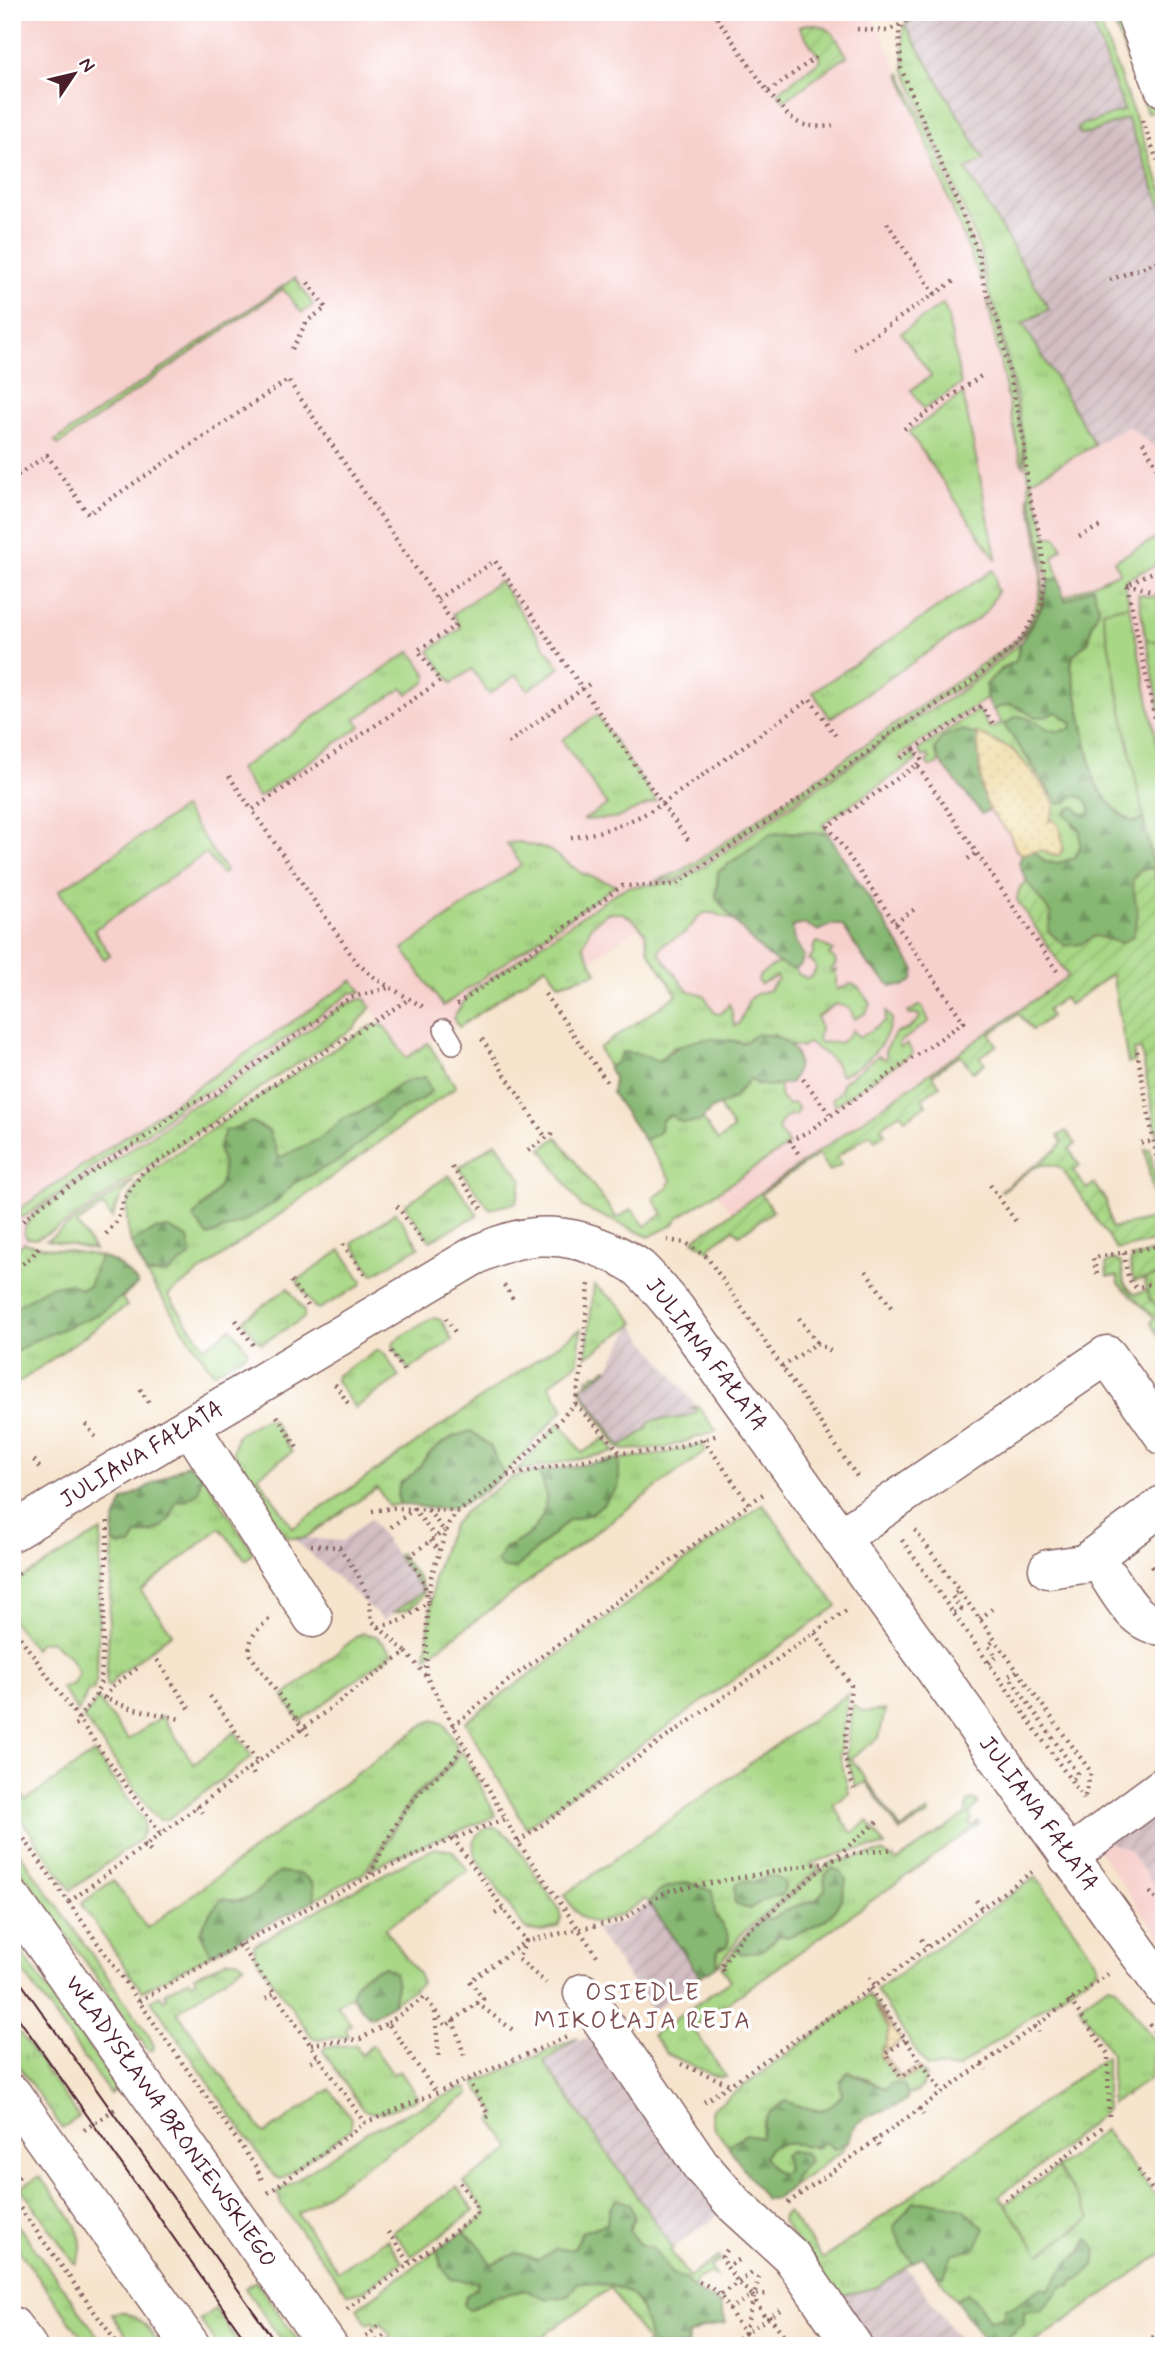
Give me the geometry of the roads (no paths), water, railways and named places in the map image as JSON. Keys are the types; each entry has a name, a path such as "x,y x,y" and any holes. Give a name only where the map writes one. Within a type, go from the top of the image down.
{"street":[{"path":"1135,12 1164,88"},
{"name":"JULIANA FAŁATA","path":"12,1532 173,1420 484,1251 521,1238 536,1236 584,1240 622,1257 637,1267 695,1335 1065,1856 1164,1988"},
{"path":"841,1538 1107,1355 1164,1436"},
{"path":"173,1420 313,1618"},
{"path":"1048,1569 1084,1564 1164,1504"},
{"path":"1109,1577 1137,1615 1146,1622 1164,1626"},
{"path":"1065,1856 1164,1786"},
{"name":"WŁADYSŁAWA BRONIEWSKIEGO","path":"12,1899 328,2346"},
{"path":"577,1979 702,2168 735,2205 790,2256 853,2346"},
{"path":"12,2094 191,2346"},
{"path":"12,2326 27,2346"}],"tram line":[{"path":"12,1970 278,2346"},
{"path":"12,2009 250,2346"}],"district":[{"name":"OSIEDLE MIKOŁAJA REJA","path":"643,2007"}]}
